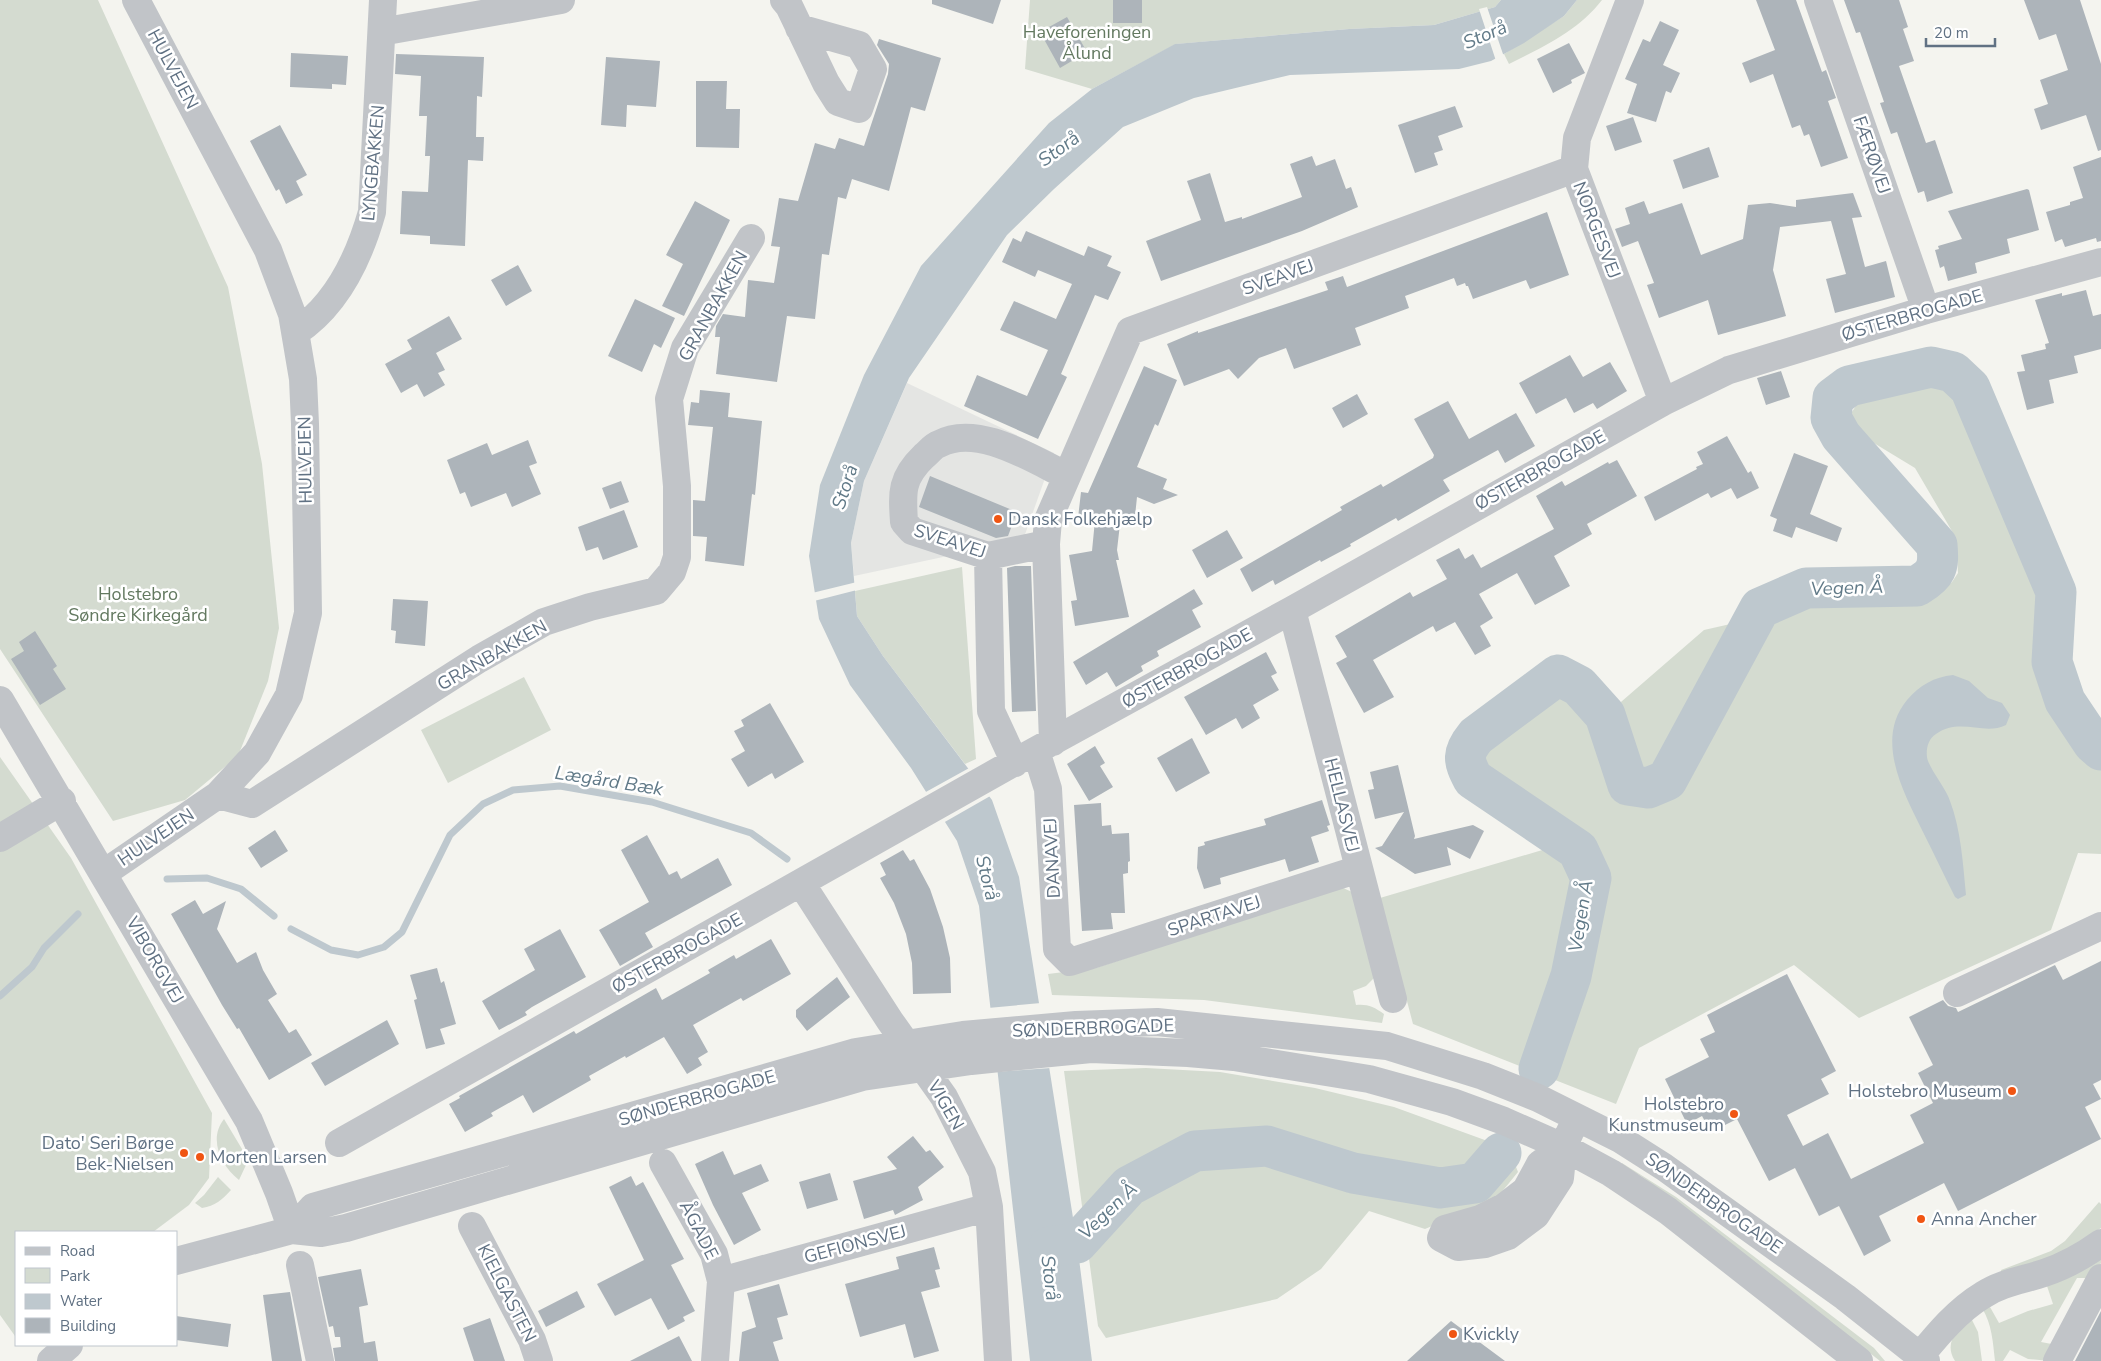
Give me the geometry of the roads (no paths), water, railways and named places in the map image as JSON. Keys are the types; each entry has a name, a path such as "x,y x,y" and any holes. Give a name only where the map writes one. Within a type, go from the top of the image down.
{"street":[{"name":"HULVEJEN","path":"104,873 218,795 257,753 289,695 308,613 305,424 302,379 296,332 286,295 268,250 136,0"},
{"name":"LYNGBAKKEN","path":"296,332 326,306 349,272 364,238 372,212 383,0"},
{"path":"382,29 392,30 561,0"},
{"path":"784,0 800,28"},
{"name":"NORGESVEJ","path":"1630,0 1577,138 1574,169 1663,402"},
{"name":"FÆRØVEJ","path":"1818,0 1926,310"},
{"name":"SVEAVEJ","path":"1025,757 1048,520 1130,331 1574,169"},
{"name":"GRANBAKKEN","path":"218,795 252,804 479,660 544,622 590,607 656,591 672,572 677,557 677,486 669,399 685,348 751,238"},
{"name":"ØSTERBROGADE","path":"339,1143 1025,757 1663,402 1729,370 1926,310 2101,262"},
{"name":"SVEAVEJ","path":"1046,544 988,556 912,531 904,522 902,491 908,477 920,461 937,444 959,437 978,438 996,442 1067,476"},
{"path":"988,556 991,711 1025,757"},
{"name":"HELLASVEJ","path":"1292,610 1393,999"},
{"name":"VIBORGVEJ","path":"0,700 62,801 249,1121 292,1230"},
{"name":"DANAVEJ","path":"1025,757 1048,789 1057,949 1070,962"},
{"path":"0,838 62,801"},
{"name":"SPARTAVEJ","path":"1070,962 1359,869"},
{"name":"VIGEN","path":"801,883 906,1044 944,1097 982,1172 989,1208 998,1361"},
{"path":"1957,993 2101,926"},
{"name":"SØNDERBROGADE","path":"292,1230 322,1233 355,1226 862,1077 971,1061 1157,1022 1387,1046 1483,1076 1538,1098 1620,1139 1656,1162 1756,1232 1837,1309 1915,1360"},
{"name":"SØNDERBROGADE","path":"292,1230 313,1207 856,1052 963,1035 1078,1038 1139,1050 1188,1052 1234,1057 1369,1079 1452,1102 1504,1120 1603,1168 1668,1211 1859,1361"},
{"path":"1563,1147 1577,1117"},
{"name":"ÅGADE","path":"663,1162 714,1254 721,1281 715,1361"},
{"name":"GEFIONSVEJ","path":"721,1281 989,1208"},
{"name":"KIELGASTEN","path":"472,1226 532,1340 539,1361"},
{"path":"178,1260 292,1230"},
{"path":"1915,1360 1962,1310 1983,1294 2065,1264 2087,1253 2101,1243"},
{"path":"300,1266 320,1361"},
{"path":"2057,1361 2101,1278"},
{"path":"51,1361 68,1346"}],"water":[{"name":"Storå","path":"1501,0 1577,0 1564,16 1524,43 1491,61 1459,69 1290,75 1194,98 1123,127 1054,189 1007,235 909,378 864,481 851,543 857,616 883,656 992,800 1019,877 1077,1243 1092,1361 1030,1361 979,906 957,841 911,768 850,685 819,619 809,556 820,485 864,375 921,266 1049,123 1092,89 1175,44 1349,29 1434,25 1495,7"},
{"path":"1953,675 1969,681 1988,698 2002,703 2010,715 2006,725 1998,728 1954,727 1945,729 1933,736 1928,744 1928,761 1948,796 1959,835 1966,895 1958,899 1955,897 1908,801 1901,784 1893,749 1893,732 1897,716 1907,700 1928,683"}],"waterway":[{"name":"Vegen Å","path":"1539,1069 1571,976 1591,878 1578,850 1473,779 1467,767 1465,757 1468,747 1476,736 1558,675 1579,686 1605,715 1628,785 1648,788 1667,780 1760,608 1806,588 1917,586 1929,578 1937,565 1937,545 1841,436 1831,418 1833,398 1849,386 1931,367 1953,372 1970,388 2056,592 2052,662 2065,701 2093,743 2101,750"},
{"name":"Lægård Bæk","path":"291,929 331,950 358,955 384,947 402,932 450,835 483,804 513,790 560,786 652,802 751,833 787,859"},
{"name":"Lægård Bæk","path":"167,879 207,878 241,889 274,916"},
{"name":"Lægård Bæk","path":"0,996 32,967 44,948 78,914"},
{"name":"Vegen Å","path":"1049,1247 1077,1243 1129,1186 1195,1151 1267,1146 1353,1173 1440,1188 1475,1183 1501,1153"}],"place":[{"name":"Dansk Folkehjælp","path":"998,519"},
{"name":"Holstebro Museum","path":"2012,1091"},
{"name":"Holstebro Kunstmuseum","path":"1734,1114"},
{"name":"Dato' Seri Børge Bek-Nielsen","path":"184,1153"},
{"name":"Morten Larsen","path":"200,1157"},
{"name":"Anna Ancher","path":"1921,1219"},
{"name":"Kvickly","path":"1453,1334"}],"park label":[{"name":"Haveforeningen Ålund","path":"1087,42"},
{"name":"Holstebro Søndre Kirkegård","path":"138,604"}]}
